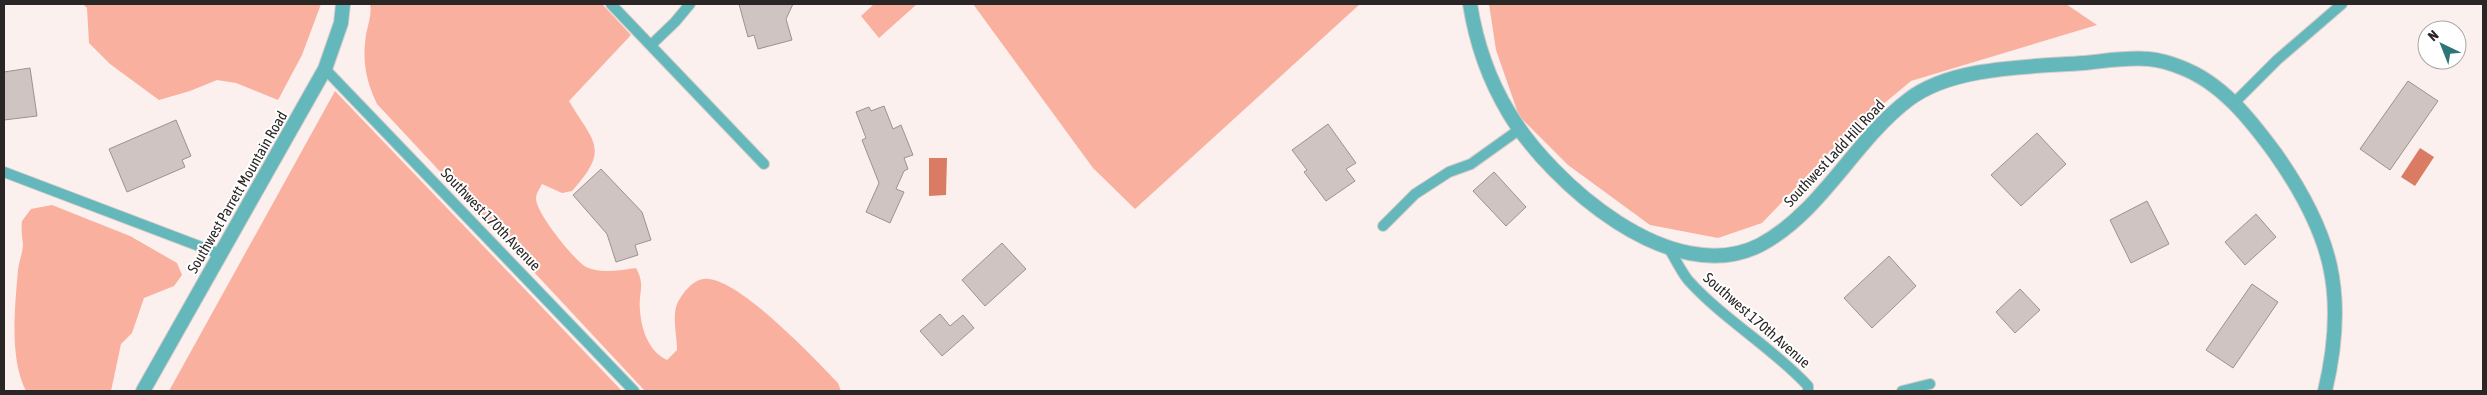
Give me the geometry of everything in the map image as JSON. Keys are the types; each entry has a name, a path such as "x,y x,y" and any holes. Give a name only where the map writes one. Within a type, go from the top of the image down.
{"street":[{"name":"Southwest Parrett Mountain Road","path":"143,391 325,69 341,24 343,4"},
{"name":"Southwest Ladd Hill Road","path":"1470,4 1478,42 1501,100 1520,130 1558,173 1610,218 1643,238 1668,247 1698,253 1723,255 1759,245 1782,230 1803,212 1874,131 1907,100 1931,86 1954,79 2029,67 2149,59 2191,72 2214,86 2234,103 2289,173 2322,234 2332,270 2335,312 2332,352 2325,391"}],"lane":[{"path":"611,4 764,164"},
{"path":"651,45 675,22 690,4"},
{"path":"2234,103 2277,60 2342,4"},
{"name":"Southwest 170th Avenue","path":"325,69 634,391"},
{"path":"1383,226 1415,194 1449,172 1471,164 1520,130"},
{"path":"4,172 220,254"},
{"name":"Southwest 170th Avenue","path":"1668,247 1687,278 1720,311 1790,366 1808,386 1808,391"},
{"path":"1902,391 1930,384"}],"shaded area":[{"path":"83,4 321,4 302,55 278,100 236,83 217,80 190,91 159,100 110,64 89,43 87,8"},
{"path":"370,4 602,4 631,35 569,101 591,136 595,154 591,165 572,191 562,193 542,184 537,193 537,205 548,224 580,263 586,267 604,271 636,268 641,280 640,304 644,332 655,351 667,360 677,350 675,320 677,304 695,282 704,279 718,281 735,290 774,320 838,383 841,391 645,391 377,104 370,87 365,62 365,44"},
{"path":"874,4 917,4 879,38 861,16"},
{"path":"973,4 1360,4 1135,209 1093,168"},
{"path":"1489,4 2066,4 2097,25 1911,81 1845,136 1762,223 1718,238 1650,225 1568,165 1519,116 1496,50"},
{"path":"335,91 622,391 169,391"},
{"path":"2420,148 2434,157 2415,186 2401,177"},
{"path":"929,158 947,158 946,195 929,196"},
{"path":"52,205 130,236 177,263 182,275 174,286 144,298 132,333 121,344 111,391 26,391 21,378 15,348 15,332 18,270 23,247 22,221 31,209"}],"building":[{"path":"739,4 793,4 786,19 792,40 758,49 754,35 748,37"},
{"path":"30,68 37,116 4,120 4,72"},
{"path":"2408,81 2438,101 2390,170 2360,149"},
{"path":"884,106 893,129 901,125 913,155 904,158 908,169 904,171 896,189 904,192 890,223 866,212 879,183 862,140 866,138 856,112 869,107 871,111"},
{"path":"176,120 191,156 182,160 185,167 127,192 109,149"},
{"path":"1328,124 1356,163 1346,169 1355,181 1326,201 1304,172 1307,170 1292,150"},
{"path":"2037,133 2066,164 2021,206 1991,175"},
{"path":"601,169 642,212 651,240 635,245 638,255 616,262 607,234 573,195"},
{"path":"1494,172 1526,207 1506,226 1473,191"},
{"path":"2147,201 2169,244 2131,263 2110,220"},
{"path":"2256,214 2276,237 2245,265 2225,242"},
{"path":"1002,243 1026,269 985,306 962,280"},
{"path":"1889,256 1916,286 1872,328 1844,298"},
{"path":"2252,284 2278,302 2233,368 2206,350"},
{"path":"2020,289 2040,310 2015,333 1996,312"},
{"path":"940,314 950,326 963,315 974,328 942,356 920,331"}]}
